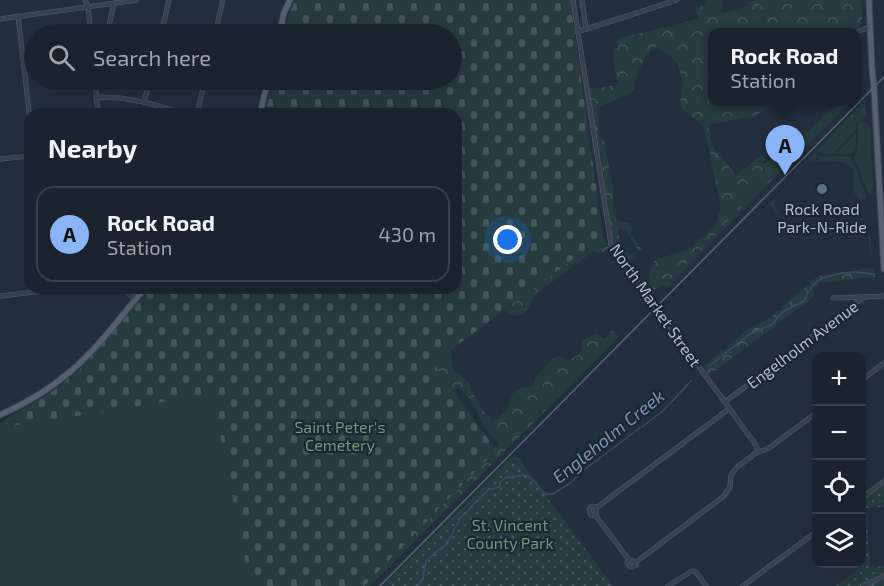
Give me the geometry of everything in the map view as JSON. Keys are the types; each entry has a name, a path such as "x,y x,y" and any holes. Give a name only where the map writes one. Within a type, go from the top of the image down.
{"main road":[{"path":"281,24 290,0"},
{"path":"868,0 882,190 884,269"},
{"path":"261,108 266,90"},
{"path":"0,415 51,386 71,371 99,343 140,294"}],"street":[{"path":"85,0 90,24"},
{"path":"0,19 137,0"},
{"path":"163,24 169,0"},
{"path":"217,24 223,0"},
{"name":"North Market Street","path":"573,0 611,244 759,451"},
{"path":"582,0 586,29"},
{"path":"577,32 677,0"},
{"path":"109,24 114,3"},
{"path":"18,16 24,68"},
{"path":"861,30 870,27"},
{"path":"27,90 29,108"},
{"path":"96,90 97,108"},
{"path":"144,102 147,90"},
{"path":"198,108 203,90"},
{"path":"96,98 120,98 164,108"},
{"path":"0,159 24,157"},
{"path":"0,296 24,292"},
{"path":"129,294 135,299"},
{"name":"Engelholm Avenue","path":"725,402 864,297 884,296"},
{"path":"832,298 864,297"},
{"path":"866,376 884,363"},
{"path":"729,408 596,512 632,561 724,496 729,490 734,470 752,454 768,448 812,416"},
{"path":"866,494 884,481"},
{"path":"743,586 812,534"},
{"path":"668,586 692,571 696,572 706,586"},
{"path":"863,586 884,576"}],"green space":[{"name":"Saint Peter's Cemetery","path":"295,0 570,0 603,237 433,363 496,450 364,586 250,586 212,394 0,428 0,423 56,389 80,369 146,294 462,294 462,108 266,108 271,90 462,90 462,24 287,24"},
{"path":"705,0 722,0 720,12 723,13 748,6 749,2 755,0 861,0 862,21 857,28 708,28 708,106 772,106 754,116 708,125 712,145 736,175 763,154 766,155 763,163 766,163 799,135 806,133 836,106 847,106 766,186 754,193 702,250 663,286 653,290 649,282 650,269 655,260 687,250 714,228 721,208 704,127 682,108 680,102 683,82 678,64 657,47 643,61 631,94 598,107 599,135 604,141 614,193 612,201 616,218 621,222 629,222 632,228 631,235 641,249 639,252 626,230 620,228 618,232 621,244 628,254 635,253 629,261 613,239 611,232 589,89 618,85 613,54 614,49 618,48 616,39 698,19 695,8 706,5"},
{"path":"865,101 864,118 834,148 828,149 823,144"},
{"path":"861,119 856,125 856,130 833,154 817,152 816,161 813,162 811,159 794,174 823,144 828,149 840,143"},
{"path":"867,123 870,128 873,186 871,196 854,157 858,150 858,124"},
{"path":"856,133 854,152 835,154"},
{"path":"820,156 851,157 867,198 862,200 856,195 853,187 853,169 841,162 819,161"},
{"path":"766,186 668,287 663,286 702,250 754,193"},
{"path":"774,199 778,212 798,230 844,228 855,220 857,223 864,223 867,227 870,235 872,257 870,257 867,228 797,231 792,229 769,204"},
{"path":"603,237 609,248 600,254 594,251 533,296 529,307 524,312 513,316 504,310"},
{"path":"870,268 874,270 875,277 820,282 813,289 814,297 709,375 703,367 748,329 770,318 818,276"},
{"path":"613,330 619,337 370,586 352,586 498,444 485,427 467,395 458,388 453,390 433,363 450,350 451,364 455,371 470,383 472,392 484,412 494,421 508,409 512,394 522,387 528,388 534,385 534,379 553,358 560,356 567,361 579,354 582,341 595,334 605,338"},
{"path":"212,393 250,586 0,586 0,428"},
{"name":"St. Vincent County Park","path":"515,454 613,586 384,586"},
{"path":"884,484 884,507 866,508 866,497"},
{"path":"866,508 870,567 884,566 884,586 836,586 859,568 866,568"}],"waterway":[{"name":"Engleholm Creek","path":"709,366 750,334 773,324 782,312 804,301 817,281 845,273 875,274"},
{"name":"Engleholm Creek","path":"418,586 423,578 426,561 446,545 461,517 489,489 499,487 501,481 507,477 526,475 543,492 553,494 663,411 691,381"}],"tram line":[{"path":"861,100 884,77"},
{"path":"380,586 855,106"}],"place":[{"name":"Rock Road","path":"785,175"},
{"name":"Rock Road Park-N-Ride","path":"822,189"}]}
